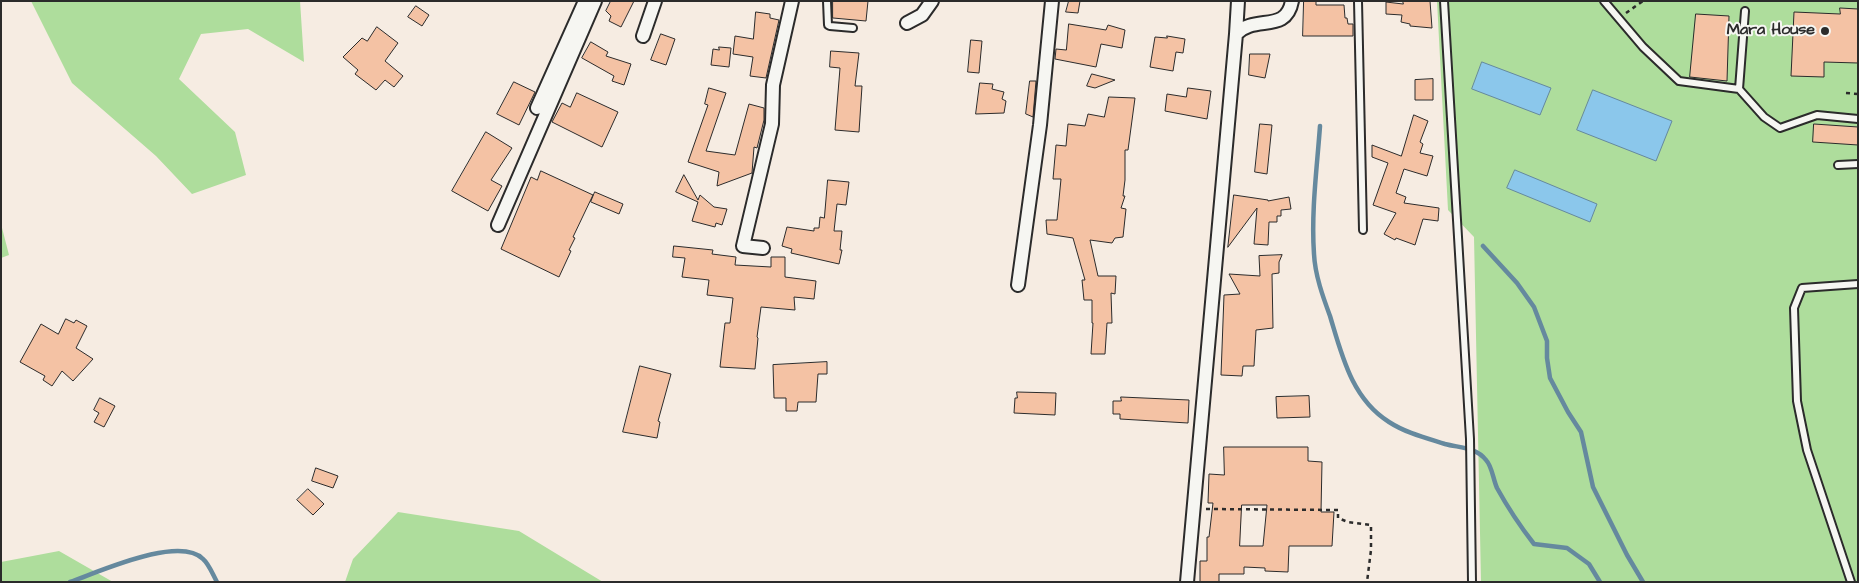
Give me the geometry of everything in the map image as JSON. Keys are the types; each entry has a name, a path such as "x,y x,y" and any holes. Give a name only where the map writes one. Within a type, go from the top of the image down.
{"street":[{"path":"537,108 585,1"},
{"path":"498,225 595,1"},
{"path":"643,36 655,1"},
{"path":"762,248 743,246 772,124 773,85 792,1"},
{"path":"907,23 922,15 932,1"},
{"path":"1018,285 1040,125 1052,1"},
{"path":"1187,582 1238,1"},
{"path":"1236,34 1242,27 1251,24 1280,21 1289,12 1292,1"}],"lane":[{"path":"827,1 828,24 830,26 853,28"},
{"path":"1358,1 1364,230"},
{"path":"1444,1 1470,439 1472,582"},
{"path":"1604,1 1643,47 1679,81 1739,89 1764,117 1780,128 1817,115 1858,119"},
{"path":"1739,89 1745,11"},
{"path":"1838,165 1858,164"},
{"path":"1851,582 1807,450 1797,401 1794,308 1802,288 1858,284"}],"path":[{"path":"1619,18 1643,1"},
{"path":"1846,94 1858,94"},
{"path":"1192,509 1338,510 1338,518 1348,522 1371,525 1371,550 1367,582"}],"green space":[{"path":"31,1 300,1 304,62 248,29 201,34 179,79 235,132 246,175 192,194 156,156 72,83"},
{"path":"1437,1 1858,1 1858,582 1481,582 1474,237 1448,210"},
{"path":"1,224 9,255 1,258"},
{"path":"398,512 519,531 603,582 345,582 353,559"},
{"path":"59,551 113,582 1,582 1,562"}],"water":[{"path":"1482,62 1551,88 1540,115 1472,89"},
{"path":"1593,90 1672,121 1656,161 1577,130"},
{"path":"1515,170 1597,204 1590,222 1507,188"}],"building":[{"path":"611,1 634,1 621,27 609,21 611,16 606,11"},
{"path":"833,1 868,1 866,21 833,18"},
{"path":"1069,1 1080,1 1078,13 1066,12"},
{"path":"1304,1 1316,1 1316,5 1344,5 1345,18 1347,18 1348,24 1353,24 1353,36 1303,36"},
{"path":"1403,1 1430,1 1432,28 1410,26 1410,24 1401,22 1402,15 1386,14 1386,2 1403,4"},
{"path":"416,6 429,15 422,26 408,17"},
{"name":"Mara House","path":"1840,8 1858,9 1858,63 1824,62 1824,77 1791,76 1794,12 1840,14"},
{"path":"756,12 770,14 770,18 779,20 766,78 750,76 753,57 733,54 735,36 753,39"},
{"path":"1696,14 1729,16 1727,81 1690,77"},
{"path":"1069,24 1106,30 1108,25 1125,30 1122,48 1101,44 1096,67 1055,59 1056,49 1066,50"},
{"path":"377,27 398,43 385,61 403,76 394,87 385,80 376,90 355,74 358,70 343,57 362,38 367,41"},
{"path":"661,34 675,39 666,65 651,60"},
{"path":"1167,36 1185,39 1183,53 1176,52 1173,71 1150,67 1155,37 1167,38"},
{"path":"971,40 982,41 979,73 968,72"},
{"path":"591,42 608,52 606,56 631,64 624,85 612,81 614,76 582,58"},
{"path":"719,47 731,48 729,67 711,65 713,49 719,50"},
{"path":"831,51 859,53 855,86 862,86 859,132 835,130 840,68 830,67"},
{"path":"1250,54 1270,54 1265,78 1249,75"},
{"path":"1092,74 1115,80 1095,88 1087,86"},
{"path":"1433,79 1433,100 1415,100 1415,80"},
{"path":"1030,81 1036,81 1033,117 1026,114"},
{"path":"514,82 535,92 519,125 497,114"},
{"path":"980,83 993,84 992,89 1004,92 1002,99 1006,101 1004,113 976,114"},
{"path":"709,88 726,93 706,151 735,155 749,104 764,108 764,120 757,148 754,147 752,173 717,186 719,172 688,162 708,105 705,104"},
{"path":"1188,88 1211,91 1207,119 1165,111 1167,94 1186,97"},
{"path":"577,93 618,112 602,147 552,122 562,103 570,107"},
{"path":"1109,97 1135,98 1128,150 1125,150 1123,196 1125,196 1121,208 1126,209 1123,237 1115,238 1112,243 1090,240 1098,276 1116,276 1115,294 1111,293 1112,323 1107,323 1105,354 1091,354 1092,300 1084,300 1082,280 1085,280 1073,238 1047,234 1046,220 1057,220 1061,179 1053,179 1056,145 1066,146 1068,124 1085,126 1088,114 1104,117"},
{"path":"1414,115 1428,121 1420,142 1423,144 1420,153 1433,156 1427,176 1404,169 1396,193 1406,197 1404,203 1439,208 1438,221 1423,219 1415,245 1396,238 1395,240 1384,234 1396,213 1373,205 1388,163 1372,157 1372,145 1401,156"},
{"path":"1260,124 1272,125 1267,174 1255,172"},
{"path":"1814,124 1858,127 1858,145 1813,142"},
{"path":"486,132 512,148 491,180 502,186 488,211 452,191"},
{"path":"541,171 593,195 573,237 575,238 569,250 571,251 559,277 501,249 531,177 537,180"},
{"path":"684,175 698,200 700,195 714,207 727,209 722,225 716,223 715,227 692,221 698,202 676,192"},
{"path":"828,180 849,182 846,205 837,204 834,231 842,231 840,250 842,250 839,264 791,253 792,249 782,246 787,227 814,231 814,228 819,228 820,217 824,218"},
{"path":"595,192 623,204 619,214 591,202"},
{"path":"1234,195 1268,201 1289,197 1291,209 1281,210 1281,216 1277,216 1277,222 1269,222 1268,245 1254,244 1257,208 1228,247"},
{"path":"674,246 713,250 712,254 736,257 735,265 771,267 771,257 785,257 785,277 816,281 814,299 794,297 795,310 761,307 755,369 720,367 725,323 730,323 733,298 707,295 709,280 682,277 685,258 673,257"},
{"path":"1282,255 1279,262 1279,273 1272,274 1273,328 1256,330 1254,366 1243,366 1242,376 1221,375 1224,295 1240,294 1229,274 1260,276 1259,256"},
{"path":"66,319 74,323 76,320 87,326 76,348 93,359 73,381 62,371 52,386 43,380 45,376 20,362 41,324 58,334"},
{"path":"827,362 827,374 818,374 816,402 798,402 797,411 786,411 786,398 774,398 773,365"},
{"path":"640,366 671,374 658,421 660,422 657,438 623,432"},
{"path":"1017,392 1056,393 1055,415 1014,413"},
{"path":"1309,396 1310,417 1277,418 1276,397"},
{"path":"1121,397 1189,400 1188,423 1120,419 1120,414 1113,414 1113,401 1121,401"},
{"path":"100,398 115,406 104,427 94,422 99,413 94,410"},
{"path":"1224,447 1308,447 1308,461 1322,462 1321,512 1334,512 1332,546 1289,546 1288,572 1265,571 1265,568 1244,567 1244,574 1219,574 1219,582 1200,582 1200,561 1207,561 1207,537 1209,537 1213,503 1208,503 1209,474 1224,475","holes":["1242,505 1267,505 1263,546 1240,546"]},
{"path":"316,468 338,476 333,488 312,481"},
{"path":"308,489 324,504 313,515 297,500"}],"waterway":[{"path":"1320,126 1313,238 1316,270 1344,361 1357,389 1376,412 1396,426 1445,444 1473,450 1482,456 1490,466 1501,495 1514,517 1534,544 1567,548 1589,564 1600,582"},
{"path":"1483,246 1517,283 1534,307 1547,341 1550,378 1581,432 1593,487 1627,555 1643,582"},
{"path":"70,582 138,558 176,551 192,553 203,559 217,582"}],"place":[{"name":"Mara House","path":"1825,31"}]}
